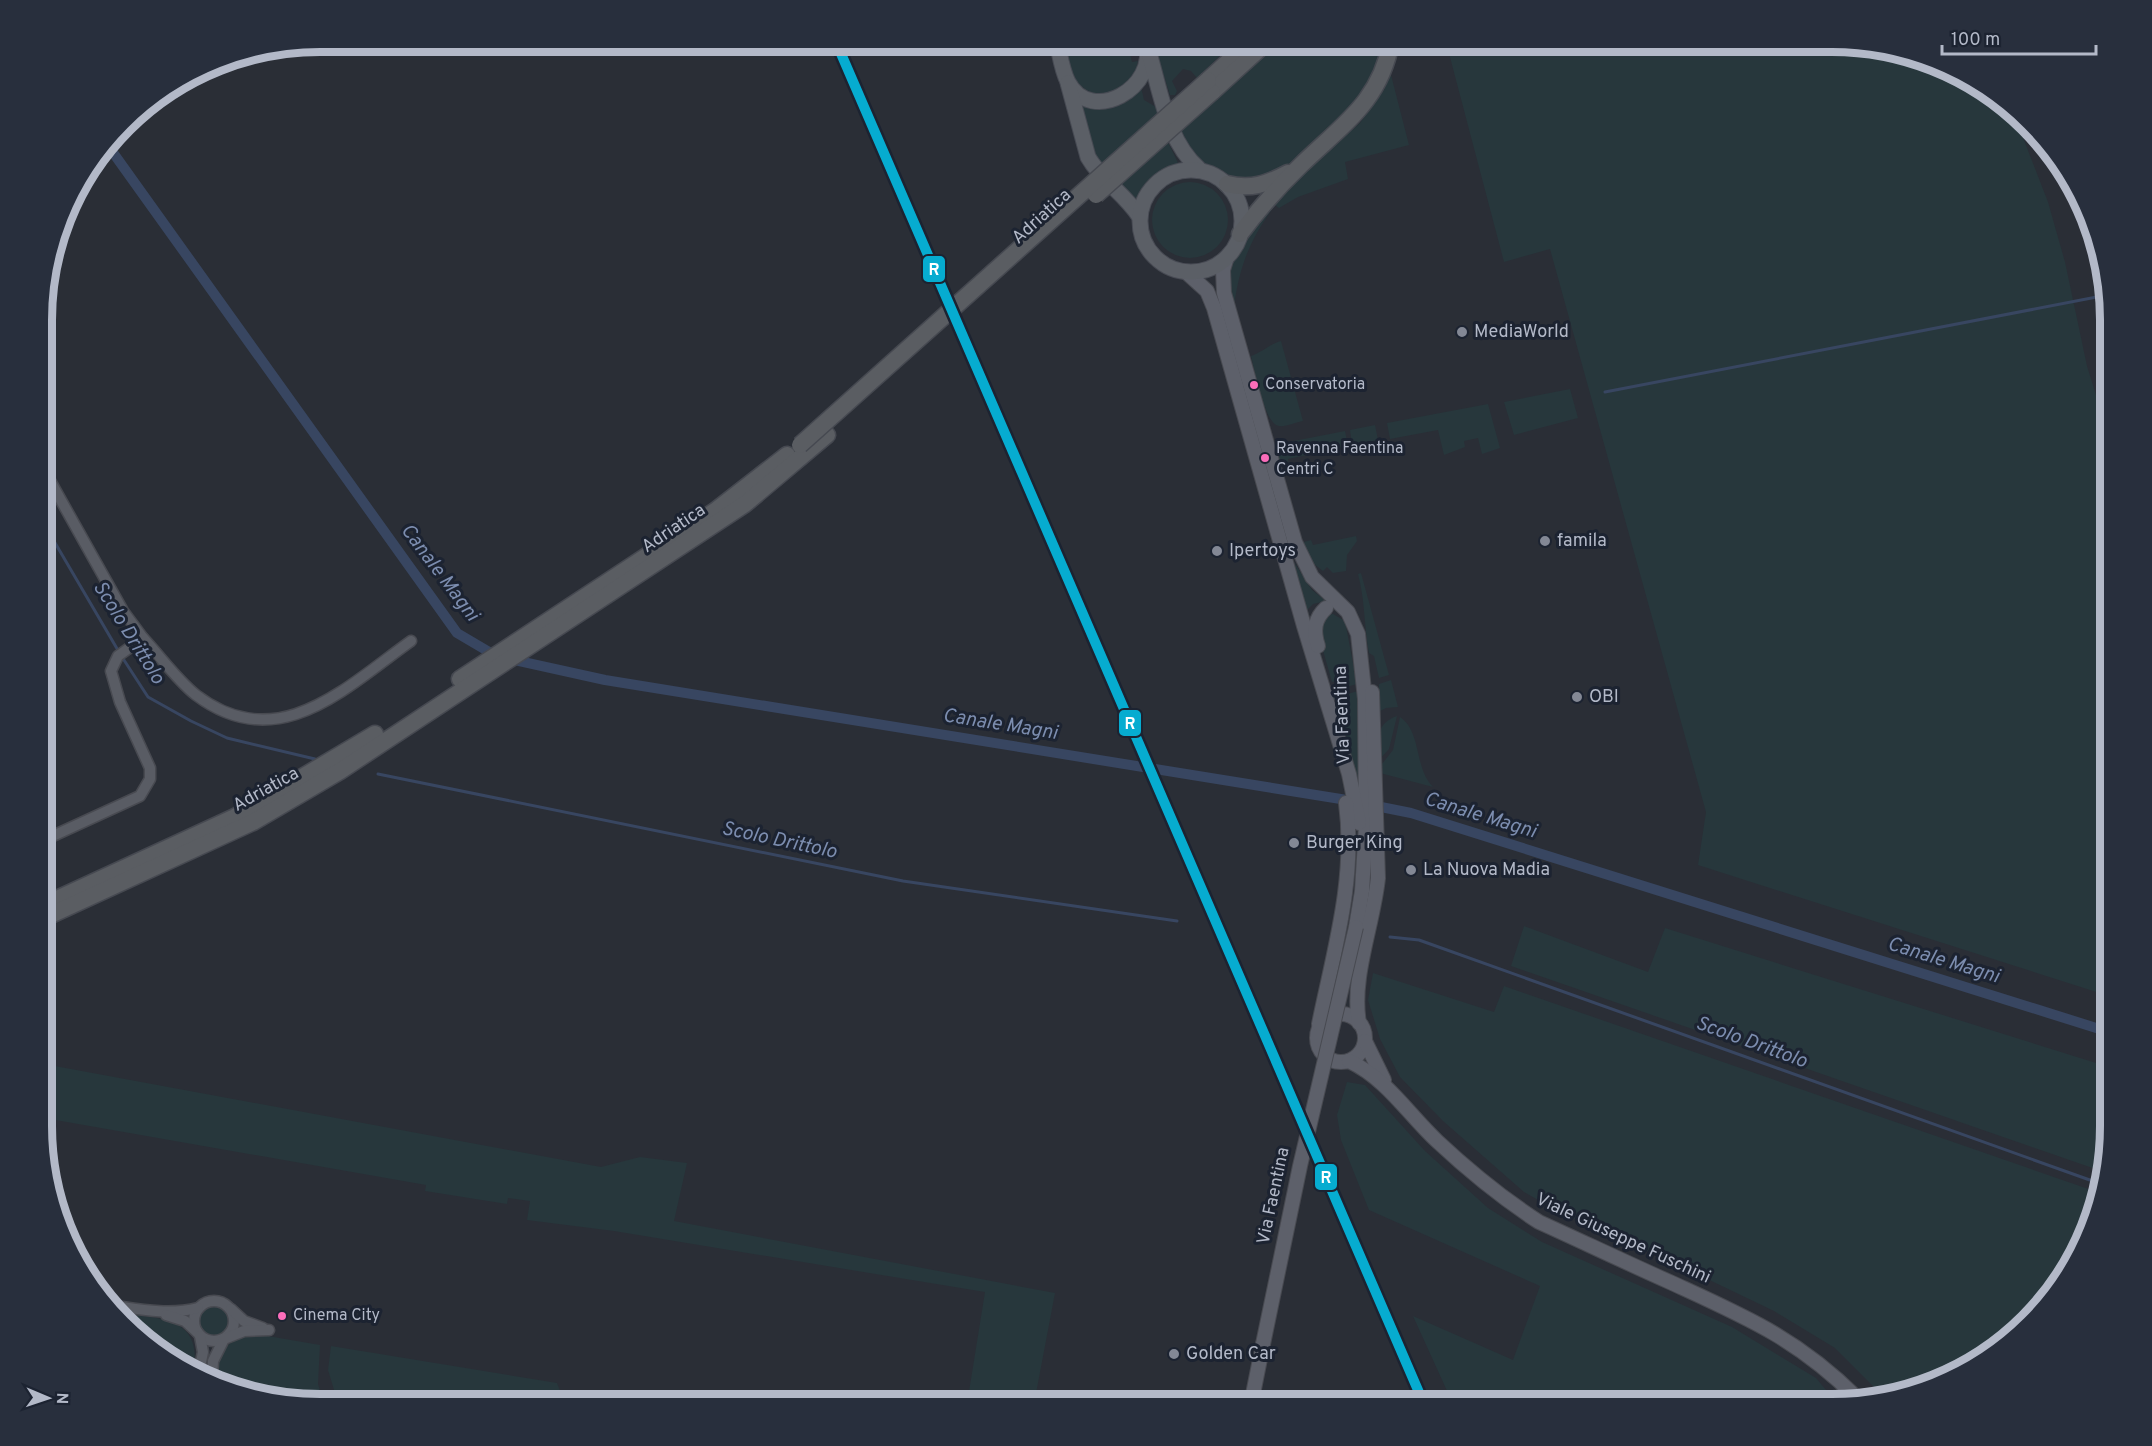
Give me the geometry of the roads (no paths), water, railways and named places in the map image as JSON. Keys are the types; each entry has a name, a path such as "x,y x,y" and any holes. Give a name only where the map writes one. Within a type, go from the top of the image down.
{"highway":[{"name":"Adriatica","path":"52,914 253,822 340,771 441,698 715,511 800,445 1210,86 1243,52"},
{"path":"1382,76 1383,52"},
{"path":"1240,234 1297,168 1360,111 1382,76 1388,52"},
{"path":"1227,184 1240,187 1262,186 1297,168"},
{"name":"Adriatica","path":"52,901 235,817 441,698"}],"main road":[{"path":"1060,52 1088,157 1093,166 1124,196 1139,216"},
{"path":"1068,83 1082,96 1097,101 1114,100 1128,94 1140,81 1146,52"},
{"path":"1149,52 1174,135 1189,160 1199,170"},
{"path":"1227,257 1211,268 1186,272 1168,267 1149,251 1141,235 1139,216 1149,190 1159,180 1185,169 1199,170 1214,175 1227,184 1240,207 1240,234 1227,257 1223,270 1224,293 1295,542 1312,577 1348,612"},
{"name":"Via Faentina","path":"1186,272 1207,291 1214,308 1362,824"},
{"path":"1304,626 1312,615 1326,608 1348,612"},
{"path":"1317,669 1320,658 1314,630 1317,619 1326,608"},
{"name":"Via Faentina","path":"1253,1394 1299,1166 1356,927 1362,891 1362,824 1369,787 1374,705 1368,664 1348,612"},
{"path":"1362,824 1378,878 1375,907 1357,987 1359,1023 1365,1041 1360,1053 1349,1061 1328,1059 1321,1052 1317,1042 1344,914 1349,863 1362,824"},
{"path":"1320,1024 1331,1016 1338,1015 1352,1017 1359,1023"},
{"name":"Viale Giuseppe Fuschini","path":"1365,1041 1390,1089"},
{"name":"Viale Giuseppe Fuschini","path":"1349,1061 1365,1068 1390,1089 1436,1140 1509,1203 1539,1222 1741,1313 1799,1348 1831,1372 1852,1393"}],"street":[{"path":"52,484 123,611 143,638 195,694 226,712 249,719 281,718 318,706 411,641"},
{"path":"52,836 140,796 150,779 150,768 112,681 114,662 128,648 143,638"},
{"path":"124,1307 154,1312 185,1321 199,1334 212,1341 244,1331 269,1330 244,1321 230,1309 214,1300 184,1312 154,1312"},
{"path":"198,1308 193,1320 203,1352 200,1365"},
{"path":"212,1371 213,1361 224,1339 233,1329 234,1322 230,1309"}],"waterway":[{"name":"Canale Magni","path":"112,152 457,633 496,656 605,680 1353,801"},
{"path":"1605,392 2098,297"},
{"name":"Scolo Drittolo","path":"52,538 119,652"},
{"name":"Scolo Drittolo","path":"122,657 148,697 191,721 227,738 315,759"},
{"name":"Scolo Drittolo","path":"378,774 903,881 1177,921"},
{"name":"Canale Magni","path":"1371,805 1411,813 2100,1029"},
{"name":"Scolo Drittolo","path":"1390,937 1419,940 2093,1181"}],"place":[{"name":"MediaWorld","path":"1462,332"},
{"name":"Conservatoria","path":"1254,385"},
{"name":"Ravenna Faentina Centri C","path":"1265,458"},
{"name":"famila","path":"1545,541"},
{"name":"Ipertoys","path":"1217,551"},
{"name":"OBI","path":"1577,697"},
{"name":"Burger King","path":"1294,843"},
{"name":"La Nuova Madia","path":"1411,870"},
{"name":"Cinema City","path":"282,1316"},
{"name":"Golden Car","path":"1174,1354"}]}
